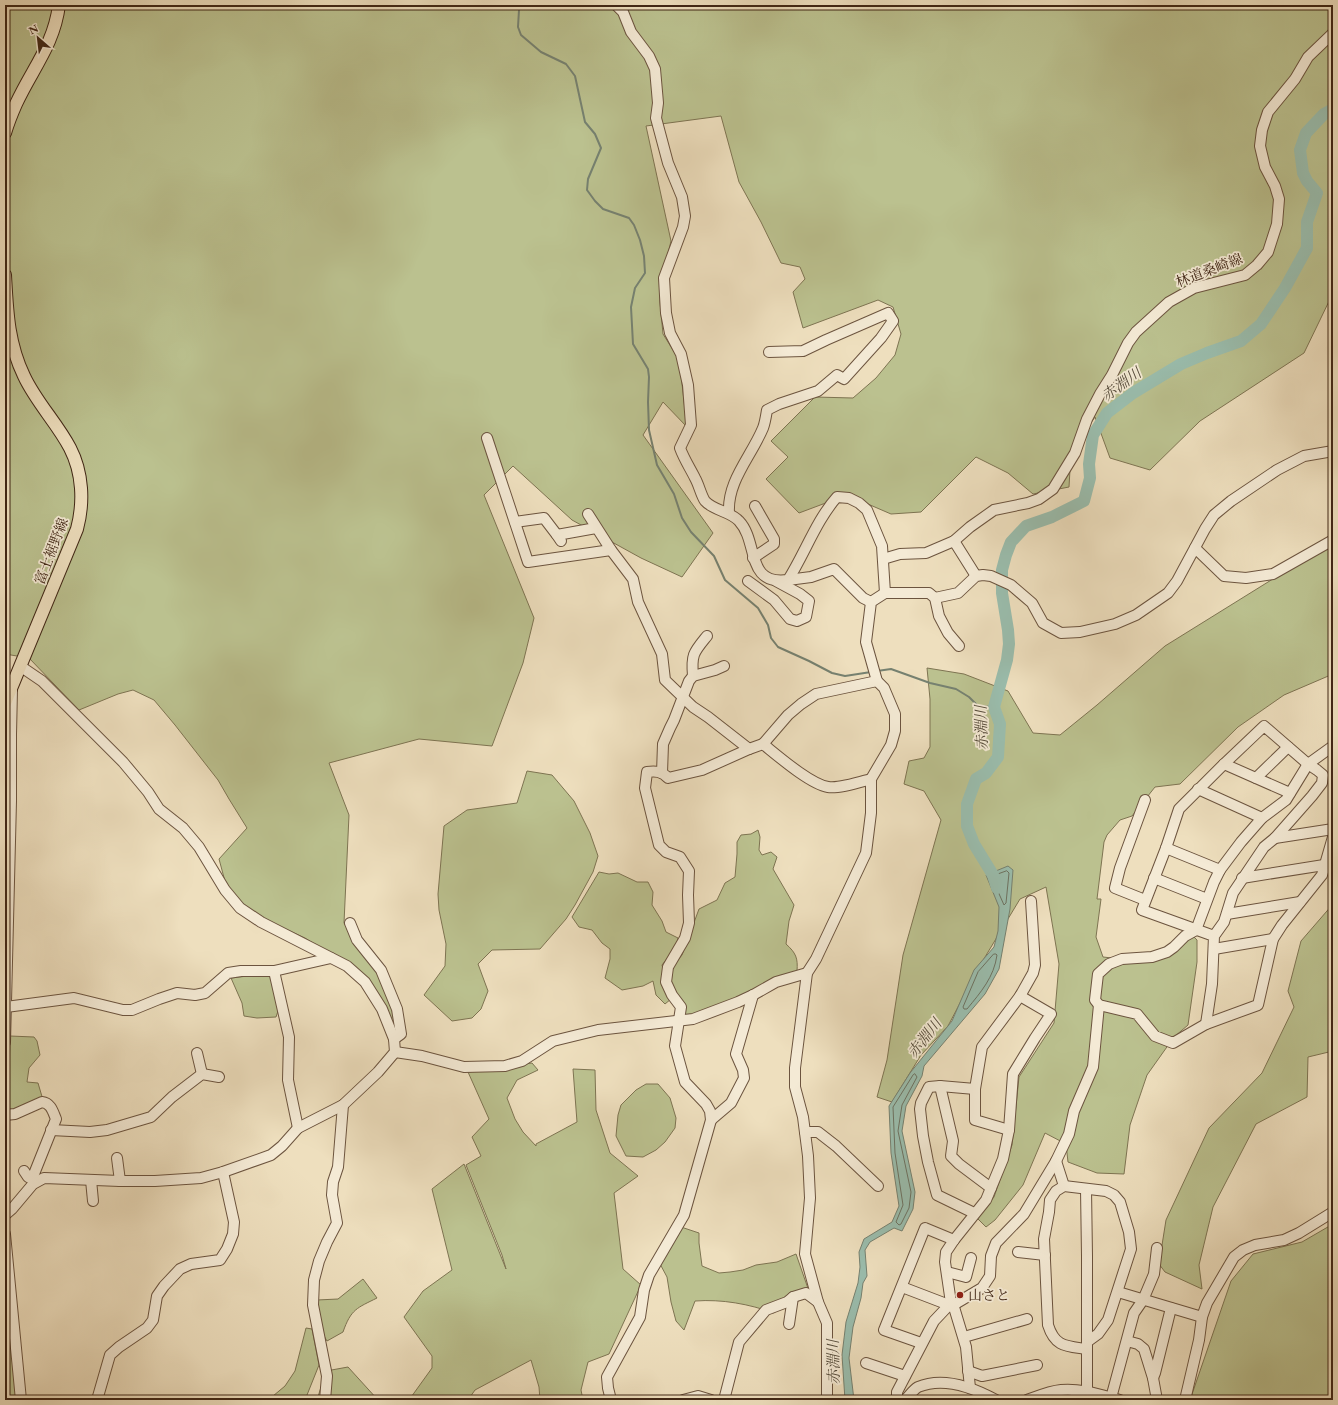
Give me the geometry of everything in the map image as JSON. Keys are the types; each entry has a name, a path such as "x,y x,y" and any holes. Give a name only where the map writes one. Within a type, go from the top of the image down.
{"main road":[{"path":"5,133 16,103 47,47 55,25 59,5"},
{"name":"富士裾野線","path":"5,275 7,320 15,356 24,377 70,448 77,465 80,478 81,513 77,529 5,703"}],"street":[{"path":"616,5 623,12 631,32 649,56 656,69 658,103 656,118 668,163 682,198 685,216 676,249 664,278 666,313 670,333 681,354 688,385 691,426 680,448 705,501 716,508 729,513 740,522 748,538 753,558 760,572 800,594 809,601 806,617 797,621 790,619 774,600 748,581"},
{"name":"林道桑崎線","path":"882,559 900,554 926,553 954,541 970,527 994,510 1039,499 1053,489 1075,453 1087,419 1128,343 1136,332 1169,302 1194,288 1244,275 1257,265 1268,252 1277,224 1279,200 1275,186 1265,167 1260,146 1262,130 1268,112 1295,79 1308,57 1333,33"},
{"path":"729,513 729,503 737,475 763,428 767,410 779,404 818,391 837,375 844,379 881,338 893,321 888,313 803,351 769,352"},
{"path":"487,438 528,562 611,550"},
{"path":"935,598 958,593 976,576 991,576 1011,585 1032,603 1043,623 1061,634 1080,632 1115,624 1136,615 1168,593 1178,581 1214,515 1231,501 1276,470 1304,456 1333,451"},
{"path":"788,580 831,503 837,497 849,498 859,503 867,510 882,546 885,593"},
{"path":"753,558 774,544 774,539 755,506"},
{"path":"588,514 596,528 633,580 638,602 662,654 665,680 692,707 708,717 749,749"},
{"path":"515,522 544,518 559,538 596,528"},
{"path":"1195,548 1224,576 1246,578 1273,574 1333,540"},
{"path":"954,541 976,576"},
{"path":"776,581 811,577 834,569 863,598 871,602"},
{"path":"871,602 885,593 929,593 935,598 939,616 948,633 959,646"},
{"path":"827,1400 827,1323 818,1302 805,1254 810,1198 808,1156 803,1117 794,1087 795,1068 807,973 816,959 866,853 871,813 871,779 891,745 895,730 895,714 884,688 877,680 866,642 871,602"},
{"path":"693,676 692,667 694,653 706,636"},
{"path":"20,666 42,681 123,762 148,792 159,809 183,828 199,847 225,890 240,908 261,922 347,966 364,982 382,1009 394,1040 395,1052 378,1072 343,1105 298,1128 282,1146 271,1155 201,1178 155,1182 120,1182 44,1178 33,1181"},
{"path":"662,773 663,744 689,681 693,676 724,666"},
{"path":"611,1400 608,1388 608,1376 640,1317 644,1290 649,1275 684,1215 711,1120 710,1111 706,1104 685,1082 675,1046 681,1007 672,995 666,982 668,967 685,938 689,923 689,871 680,856 666,852 659,845 644,788 647,772 655,771 662,773 668,778 702,770 764,744 788,715 816,694 877,680"},
{"path":"5,1042 13,684"},
{"path":"1206,1024 1212,984 1214,936 1224,922 1233,892 1264,846 1274,838 1322,783 1323,775 1318,770 1308,764 1264,726 1179,809 1166,848 1142,910 1214,936"},
{"path":"764,744 795,769 829,788 849,785 871,779"},
{"path":"1256,778 1288,746"},
{"path":"1333,746 1308,764 1286,800 1262,818 1241,842 1220,870 1207,899 1196,930 1185,936 1167,952 1152,957 1122,959 1109,964 1098,974 1095,1000 1099,1005 1137,1014 1155,1036 1173,1043 1206,1024 1258,1004 1273,939 1322,875 1333,837"},
{"path":"1224,764 1290,793"},
{"path":"5,788 11,801"},
{"path":"1198,789 1262,818"},
{"path":"1145,800 1120,868 1115,888 1145,900"},
{"path":"1274,838 1333,829"},
{"path":"1166,848 1220,870"},
{"path":"1242,878 1324,865"},
{"path":"1154,878 1207,899"},
{"path":"1009,1130 975,1120 975,1089 982,1047 1020,996 1033,973 1035,965 1031,901"},
{"path":"1227,914 1300,902"},
{"path":"350,923 357,940 381,970 391,992 397,1009 401,1034 394,1040"},
{"path":"1214,950 1273,939"},
{"path":"5,1001 74,998 123,1010 132,1010 159,998 177,993 195,995 205,993 228,973 241,971 274,971 331,958"},
{"path":"274,971 289,1037 288,1080 298,1128"},
{"path":"395,1052 422,1056 464,1067 505,1066 522,1061 552,1041 564,1037 598,1030 678,1021 698,1017 738,1002 776,982 807,973"},
{"path":"711,1120 731,1103 744,1078 743,1070 736,1054 753,995"},
{"path":"975,1393 968,1371 964,1337 951,1304 945,1262 946,1252 974,1213 986,1200 1003,1159 1009,1130 1013,1074 1051,1014 1020,996"},
{"path":"897,1400 897,1392 934,1321 951,1304 982,1288 990,1276 991,1256 996,1243 1024,1214 1056,1161 1069,1134 1074,1111 1093,1067 1099,1005"},
{"path":"197,1053 202,1074"},
{"path":"52,1130 90,1132 107,1130 151,1117 172,1097 202,1074 219,1077"},
{"path":"974,1213 937,1195 928,1162 920,1109 928,1087 940,1086 975,1089"},
{"path":"940,1086 953,1141 951,1156 959,1164 991,1188"},
{"path":"5,1115 15,1114 42,1102 46,1102 50,1106 56,1119 33,1181 12,1209 5,1214"},
{"path":"325,1400 327,1376 313,1304 314,1280 319,1261 337,1223 332,1195 338,1167 343,1105"},
{"path":"805,1132 818,1132 836,1146 878,1186"},
{"path":"117,1158 120,1182"},
{"path":"1056,1161 1064,1186"},
{"path":"24,1171 33,1181"},
{"path":"97,1400 110,1355 147,1328 153,1320 156,1296 164,1286 180,1270 191,1264 220,1260 227,1249 233,1234 234,1222 223,1172"},
{"path":"91,1180 93,1201"},
{"path":"1064,1186 1086,1189 1106,1192 1114,1195 1120,1202 1132,1249 1108,1320 1098,1334 1087,1346 1063,1345 1052,1336 1048,1325 1044,1239 1050,1200 1056,1190 1064,1186"},
{"path":"1080,1394 1087,1346 1086,1189"},
{"path":"1185,1400 1199,1340 1202,1317 1207,1303 1234,1257 1243,1250 1256,1245 1284,1240 1299,1233 1333,1212"},
{"path":"922,1344 884,1330 925,1228 954,1240"},
{"path":"5,1234 21,1400"},
{"path":"1027,1400 1050,1396 1059,1390 1115,1399 1134,1313 1143,1300 1154,1274 1157,1248"},
{"path":"1018,1252 1044,1255"},
{"path":"947,1272 966,1277 971,1258"},
{"path":"902,1287 951,1304"},
{"path":"1118,1292 1202,1317"},
{"path":"724,1400 740,1342 766,1310 787,1302 793,1297 806,1293 818,1302"},
{"path":"789,1324 793,1297"},
{"path":"1153,1378 1171,1308"},
{"path":"964,1337 1027,1319"},
{"path":"1127,1341 1138,1344 1144,1349 1153,1378 1157,1400"},
{"path":"866,1363 905,1376"},
{"path":"968,1371 982,1376 1037,1365"},
{"path":"905,1400 917,1388 932,1384 959,1385 975,1393 996,1400"},
{"path":"683,1400 698,1396 711,1400"}],"green space":[{"path":"5,5 1333,5 1333,293 1304,353 1200,421 1150,470 1110,458 1095,417 1071,452 1069,487 1033,494 1008,473 976,457 921,512 891,514 847,495 799,513 766,479 788,457 771,441 815,397 853,398 876,378 895,355 901,334 893,307 878,300 803,328 793,292 805,279 800,267 781,263 739,182 721,116 646,126 671,241 660,287 663,334 678,358 687,427 663,402 643,435 713,533 682,577 641,558 572,520 513,466 484,495 534,618 523,663 492,746 419,739 329,763 349,815 344,923 354,940 379,973 395,1013 395,1031 380,996 365,975 305,938 266,920 242,904 226,885 219,859 247,828 218,780 154,700 133,690 118,694 79,710 29,658 5,654"},
{"path":"1333,533 1333,674 1284,695 1238,727 1180,784 1155,787 1132,816 1120,820 1107,835 1104,842 1097,899 1101,899 1096,937 1103,957 1149,962 1176,952 1192,935 1197,940 1197,962 1188,1025 1174,1037 1147,1075 1130,1125 1124,1174 1097,1173 1068,1162 1066,1144 1045,1133 1023,1185 995,1220 986,1227 977,1218 994,1197 1012,1145 1019,1077 1054,1023 1059,964 1046,887 1020,899 979,967 948,1026 921,1055 892,1102 877,1097 887,1060 903,955 941,820 924,791 904,784 909,761 924,758 930,747 930,699 927,668 964,674 1008,691 1033,733 1060,735 1165,646 1297,564"},
{"path":"527,771 552,775 574,801 590,833 598,856 593,872 575,905 566,919 540,949 492,950 478,964 488,991 481,1009 472,1018 452,1021 424,995 445,966 446,944 439,910 438,894 444,826 467,810 517,803"},
{"path":"758,830 760,837 759,850 762,855 771,852 777,857 773,869 794,905 789,921 786,944 796,956 797,971 748,994 683,1019 682,1003 671,983 673,966 682,955 699,909 717,900 725,883 735,877 737,842 741,835 751,834"},
{"path":"599,872 609,874 618,873 637,882 648,882 653,892 652,905 662,921 666,932 678,938 676,947 662,965 671,999 665,1004 656,995 653,981 643,986 622,990 605,978 610,959 610,949 602,943 592,930 579,927 572,917"},
{"path":"1333,904 1333,1051 1308,1057 1307,1097 1256,1124 1213,1207 1199,1265 1202,1289 1165,1272 1159,1264 1166,1220 1209,1128 1262,1073 1294,1007 1288,991 1301,941"},
{"path":"273,973 278,1011 276,1017 257,1018 244,1016 242,1003 231,978"},
{"path":"10,1036 34,1037 37,1041 40,1055 29,1068 27,1082 38,1083 43,1100 8,1113"},
{"path":"532,1063 538,1070 517,1080 507,1098 515,1119 523,1132 536,1146 536,1144 577,1122 573,1069 595,1070 596,1110 610,1153 638,1176 614,1193 623,1269 641,1285 609,1354 588,1362 581,1390 583,1400 540,1400 539,1387 531,1360 475,1390 468,1400 409,1400 432,1368 432,1356 404,1317 423,1291 452,1270 432,1189 464,1164 506,1269 502,1255 466,1165 481,1156 472,1137 489,1119 468,1072"},
{"path":"646,1084 658,1084 670,1098 676,1118 675,1128 665,1142 656,1150 643,1157 626,1156 616,1136 618,1115 621,1105 636,1090"},
{"path":"1333,1224 1333,1400 1190,1400 1231,1281 1253,1254 1302,1242"},
{"path":"678,1226 699,1233 702,1266 719,1273 743,1270 756,1265 777,1262 796,1254 811,1297 789,1300 774,1313 735,1303 695,1301 684,1330 676,1321 667,1277 659,1262"},
{"path":"363,1279 377,1298 364,1304 356,1310 349,1318 343,1332 327,1341 320,1329 317,1300 338,1299"},
{"path":"306,1328 312,1329 319,1365 305,1400 252,1400 273,1396 285,1386 295,1371"},
{"path":"5,1348 13,1348 16,1400 5,1400"},
{"path":"348,1367 378,1400 317,1400 326,1371"}],"water":[{"path":"1008,866 1013,870 1010,909 999,969 985,994 924,1066 922,1076 906,1106 902,1131 915,1192 913,1209 902,1231 894,1228 870,1242 865,1250 867,1276 863,1283 861,1298 853,1327 849,1358 854,1400 845,1400 842,1355 846,1322 858,1283 860,1267 859,1252 864,1239 892,1222 899,1206 891,1153 889,1106 910,1073 952,1021 974,970 994,947 998,931 999,907 986,875"}],"waterway":[{"path":"522,5 519,10 518,27 521,35 541,52 566,64 575,76 585,122 595,134 601,148 588,179 587,190 603,209 629,218 634,225 640,240 644,256 645,273 635,288 631,307 633,344 648,369 649,430 657,465 674,494 682,518 691,532 714,556 725,580 758,608 768,625 771,638 778,647 832,673 845,676 871,672"},
{"name":"赤淵川","path":"997,888 993,875 974,844 967,826 967,804 976,779 986,773 998,757 1000,724 994,707 1007,660 1009,644 1002,593 1002,570 1011,542 1026,526 1052,517 1084,501 1090,478 1089,464 1093,435 1107,413 1133,393 1181,364 1241,341 1261,324 1285,288 1307,248 1307,222 1317,193 1307,181 1303,173 1300,150 1306,133 1324,114 1333,109"},
{"path":"877,671 891,669 930,683 956,689 969,697 978,706 994,707"}],"place":[{"name":"山さと","path":"960,1295"}]}
